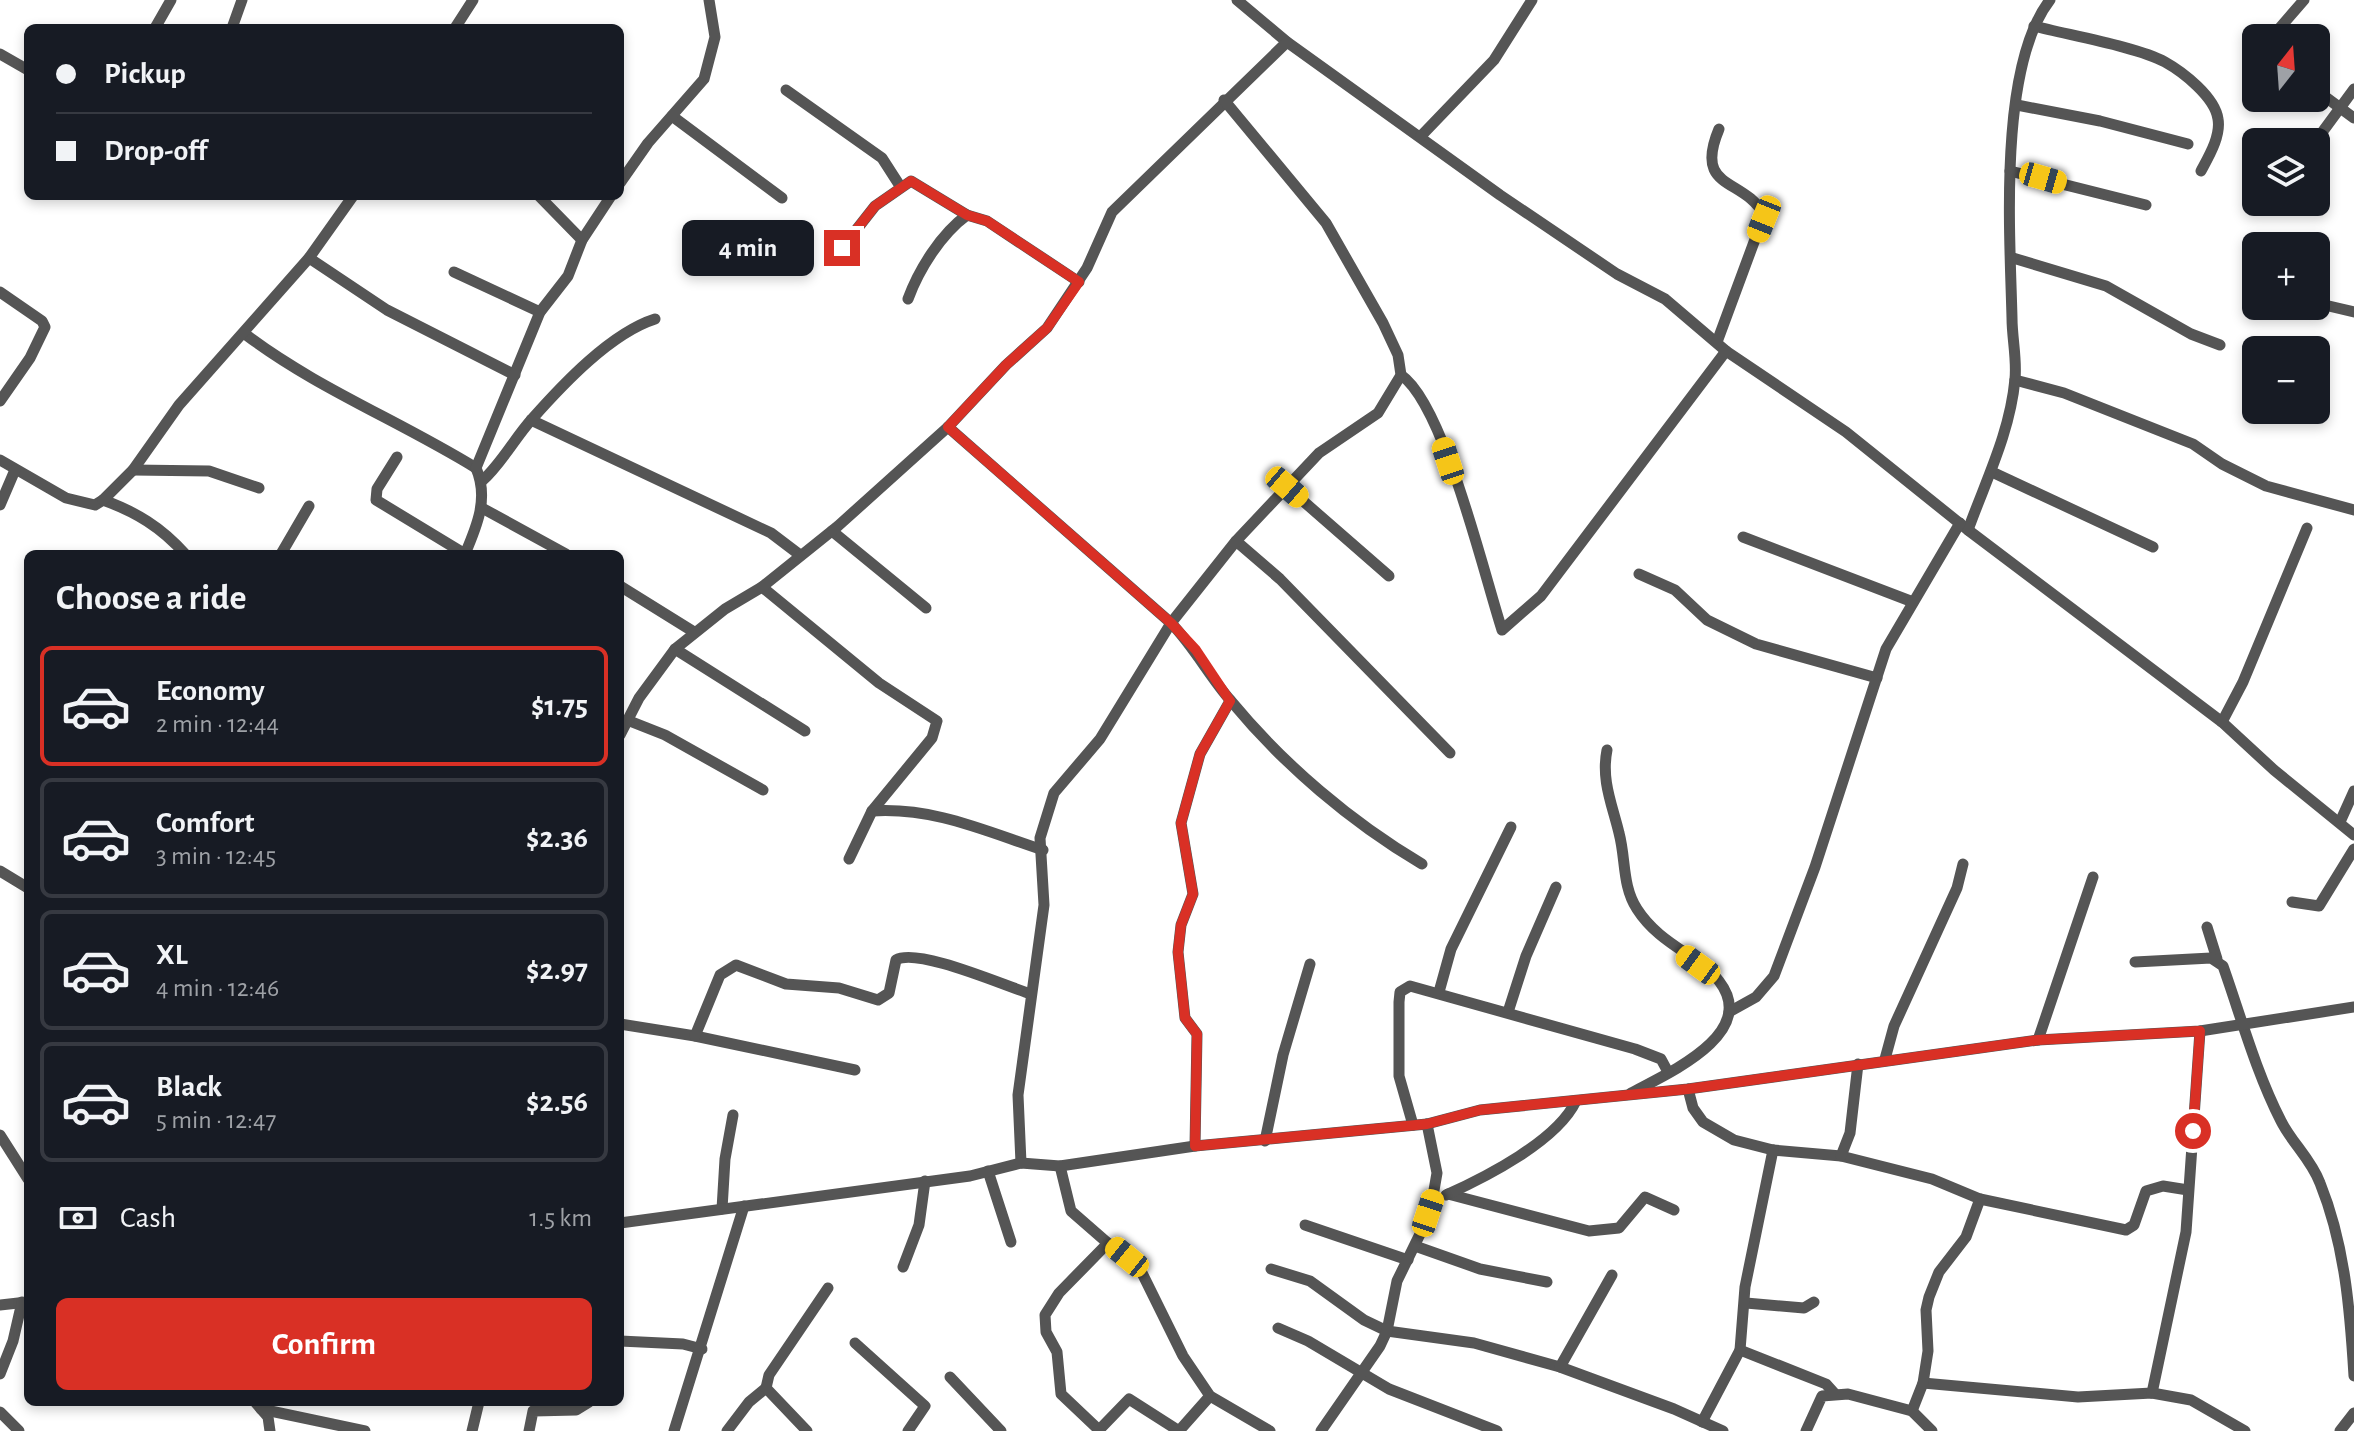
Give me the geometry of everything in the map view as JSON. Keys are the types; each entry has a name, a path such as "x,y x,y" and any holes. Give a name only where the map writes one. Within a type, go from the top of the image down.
{"street":[{"path":"157,24 171,0"},
{"path":"233,24 242,0"},
{"path":"458,24 473,0"},
{"path":"624,178 704,79 715,37 709,0"},
{"path":"1237,0 1287,42 1617,274 1665,299 1726,351 1846,432 1964,527 2222,722 2274,770 2354,835"},
{"path":"1421,136 1494,60 1532,0"},
{"path":"1729,1012 1756,997 1774,976 1815,867 1886,649 1913,602 1964,527 2001,453 2015,380 2010,171 2017,105 2022,65 2034,26 2050,0"},
{"path":"2283,24 2304,0"},
{"path":"2034,26 2146,55 2165,62 2184,77 2210,100 2218,117 2217,135 2201,171"},
{"path":"624,726 675,649 694,632 762,587 832,531 948,427 1006,365 1047,328 1079,282 1112,212 1287,42"},
{"path":"0,54 24,68"},
{"path":"2324,128 2354,89"},
{"path":"786,90 882,158 900,186"},
{"path":"1021,1163 1018,1095 1044,905 1043,823 1054,793 1100,739 1171,623 1236,541 1319,453 1378,413 1401,375 1398,355 1383,323 1326,223 1224,100"},
{"path":"2330,100 2354,118"},
{"path":"2017,105 2188,144"},
{"path":"672,116 782,198"},
{"path":"1717,342 1764,215 1758,206 1728,185 1710,162 1710,149 1719,129"},
{"path":"2010,171 2146,205"},
{"path":"842,248 875,206 911,181 967,215 987,221 1079,282"},
{"path":"0,460 66,498 95,505 103,500 133,470 179,405 245,334 309,258 350,200"},
{"path":"543,200 582,240"},
{"path":"476,468 540,312 568,276 582,240 608,200"},
{"path":"908,299 929,257 967,215"},
{"path":"309,258 387,310 515,375"},
{"path":"2013,258 2106,286 2191,334 2220,345"},
{"path":"454,272 540,312"},
{"path":"0,292 42,321 45,327 30,358 0,401"},
{"path":"2330,306 2354,312"},
{"path":"482,481 498,467 531,420 583,368 622,336 655,319"},
{"path":"245,334 297,372 420,433 476,468 482,481 482,508 466,550"},
{"path":"1401,375 1414,384 1439,433 1502,630 1541,596 1726,351"},
{"path":"2015,380 2064,393 2193,444 2222,464 2266,486 2354,510"},
{"path":"531,420 771,533 800,555"},
{"path":"948,427 1171,623 1196,650 1230,701 1366,831 1422,864"},
{"path":"397,457 375,497 380,504 458,550"},
{"path":"0,505 15,470"},
{"path":"133,470 209,471 259,488"},
{"path":"1992,472 2153,547"},
{"path":"1287,487 1389,576"},
{"path":"103,500 143,517 180,550"},
{"path":"283,550 309,506"},
{"path":"482,508 559,550"},
{"path":"2222,722 2243,682 2307,528"},
{"path":"832,531 926,608"},
{"path":"1743,537 1913,602"},
{"path":"1236,541 1280,579 1450,753"},
{"path":"1639,574 1675,590 1707,620 1756,644 1877,678"},
{"path":"762,587 879,683 937,721 938,728 932,738 889,795 872,811 849,859"},
{"path":"624,588 694,632"},
{"path":"675,649 805,731"},
{"path":"1195,1146 1197,1034 1185,1018 1178,952 1181,925 1193,894 1181,823 1200,754 1230,701"},
{"path":"627,720 665,735 763,790"},
{"path":"1607,750 1604,782 1622,842 1627,886 1635,906 1665,941 1719,980 1729,1000 1729,1012 1718,1038 1627,1096"},
{"path":"2340,822 2354,791"},
{"path":"872,811 908,809 939,816 1043,850"},
{"path":"1439,992 1451,949 1511,827"},
{"path":"2292,902 2319,906 2354,849"},
{"path":"1885,1059 1894,1026 1957,888 1963,864"},
{"path":"0,871 24,886"},
{"path":"2038,1040 2093,877"},
{"path":"1508,1012 1530,946 1556,887"},
{"path":"2207,927 2281,1122 2320,1181 2349,1297 2354,1376"},
{"path":"695,1036 720,975 736,965 786,984 839,988 878,1000 889,993 896,960 908,957 952,965 1031,994"},
{"path":"2135,962 2217,959"},
{"path":"1265,1141 1283,1055 1310,964"},
{"path":"1413,1125 1399,1076 1400,992 1410,986 1652,1055 1661,1059 1668,1072"},
{"path":"624,1222 925,1181 1021,1163 1060,1166 1195,1146 1427,1124 1480,1110 1688,1089 2038,1040 2200,1031 2354,1007"},
{"path":"624,1025 695,1036 855,1070"},
{"path":"2152,1393 2186,1232 2200,1031"},
{"path":"1841,1156 1850,1133 1858,1064"},
{"path":"1688,1089 1693,1108 1716,1132 1773,1150 1841,1156 1932,1179 1980,1199 2126,1230 2134,1225 2146,1191 2163,1186 2188,1190"},
{"path":"1433,1196 1448,1194 1536,1146 1569,1115 1576,1101"},
{"path":"722,1209 725,1159 733,1115"},
{"path":"1321,1431 1361,1375 1387,1331 1395,1289 1433,1196 1437,1173 1427,1124"},
{"path":"0,1135 24,1173"},
{"path":"1702,1422 1740,1350 1752,1245 1773,1150"},
{"path":"1060,1166 1071,1211 1082,1224 1142,1273 1183,1356 1210,1396 1270,1431"},
{"path":"988,1171 1011,1242"},
{"path":"903,1267 917,1231 925,1181"},
{"path":"1448,1194 1589,1231 1619,1228 1645,1197 1674,1210"},
{"path":"1912,1411 1923,1383 1928,1351 1926,1310 1929,1297 1939,1272 1966,1237 1980,1199"},
{"path":"674,1431 744,1206"},
{"path":"1305,1225 1408,1260"},
{"path":"1108,1243 1059,1293 1045,1315 1046,1332 1057,1352 1061,1394 1098,1431 1129,1399 1179,1431 1210,1396"},
{"path":"1415,1246 1480,1269 1547,1282"},
{"path":"1271,1269 1310,1281 1364,1320 1387,1331 1474,1343 1560,1367 1723,1431"},
{"path":"1560,1367 1612,1275"},
{"path":"727,1431 749,1402 766,1388 776,1363 828,1288"},
{"path":"0,1305 24,1302"},
{"path":"1746,1303 1804,1308 1814,1302"},
{"path":"0,1374 24,1305"},
{"path":"1278,1328 1308,1341 1361,1375 1497,1431"},
{"path":"624,1341 683,1344 702,1349"},
{"path":"855,1343 925,1406 908,1431"},
{"path":"1740,1350 1826,1384 1835,1394"},
{"path":"950,1377 1001,1431"},
{"path":"1923,1383 2078,1397 2152,1393 2191,1400 2245,1431"},
{"path":"766,1388 807,1431"},
{"path":"1806,1431 1822,1396 1835,1394 1848,1394 1912,1411 1932,1431"},
{"path":"259,1406 268,1417 270,1431"},
{"path":"262,1406 365,1431"},
{"path":"472,1431 478,1406"},
{"path":"529,1431 533,1411 576,1410 582,1406"},
{"path":"0,1412 19,1431"},
{"path":"2340,1431 2354,1413"}],"route":[{"path":"842,248 875,206 911,181 967,215 987,221 1079,282 1047,328 1006,365 948,427 1171,623 1196,650 1230,701 1200,754 1181,823 1193,894 1181,925 1178,952 1185,1018 1197,1034 1195,1146 1427,1124 1480,1110 1688,1089 2038,1040 2200,1031 2193,1131"}]}
